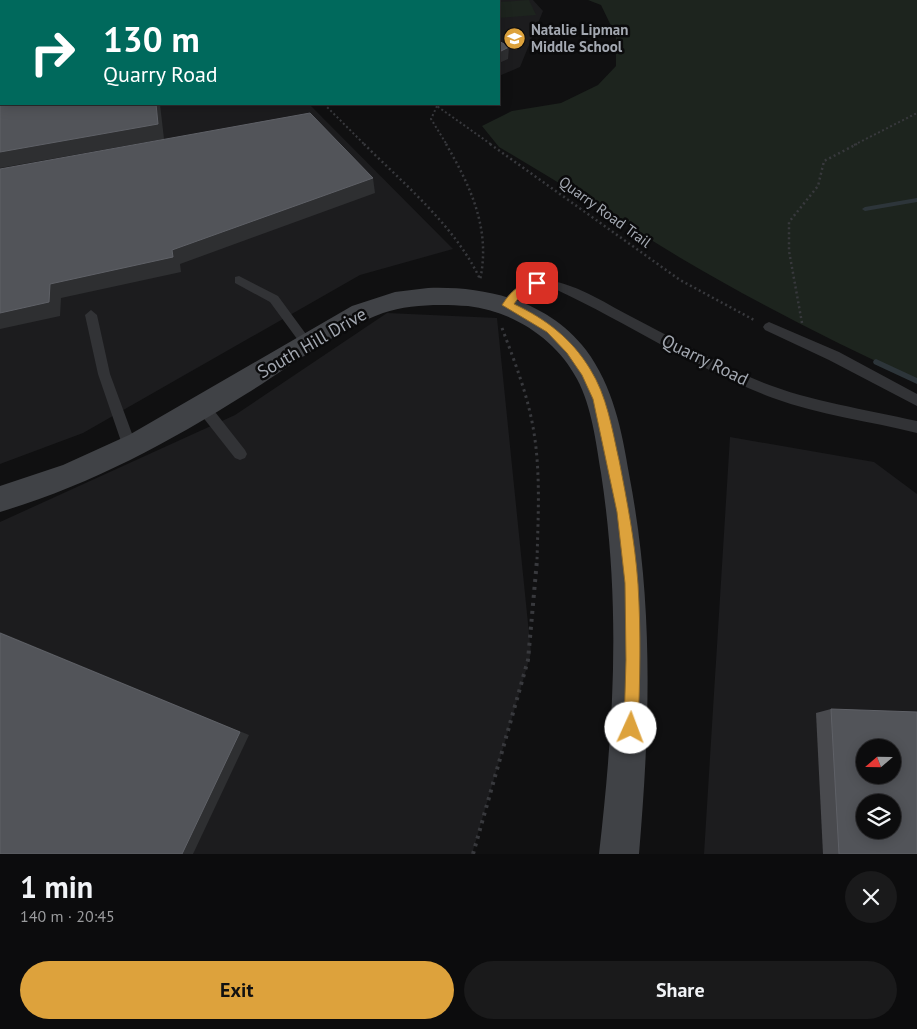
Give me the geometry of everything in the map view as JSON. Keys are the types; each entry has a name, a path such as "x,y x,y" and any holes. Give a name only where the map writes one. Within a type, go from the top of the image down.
{"street":[{"name":"South Hill Drive","path":"0,499 64,479 130,450 355,316 394,301 488,296 530,316 550,330 571,350 587,372 599,399 623,512 631,583 633,660 630,746 619,854"}],"lane":[{"path":"239,280 274,300 307,344"},
{"name":"Quarry Road","path":"488,296 518,291 526,286 537,283 560,286 728,372 777,394 801,402 917,428"},
{"path":"91,315 104,374 130,450"},
{"path":"769,327 862,370 917,400"},
{"path":"203,407 240,454"}],"path":[{"path":"325,105 438,218 472,262 514,360 533,427 539,494 537,573 528,660 474,854"},
{"path":"436,105 431,119 456,161 485,235 485,268 488,296"},
{"name":"Quarry Road Trail","path":"436,105 680,280 728,308 769,327"},
{"path":"807,345 789,251 789,222 818,186 824,161 917,113"}],"shaded area":[{"name":"Natalie Lipman Middle School","path":"500,0 533,0 543,11 520,67 500,76"},
{"path":"529,0 536,15 500,18 500,2"},
{"path":"588,0 917,0 917,380 828,338 741,292 684,260 499,147 482,126 512,111 561,103 598,85 616,66 616,36 601,5"},
{"path":"0,105 310,105 453,249 360,275 83,433 0,464"},
{"path":"387,313 497,318 531,653 472,854 0,854 0,522 235,415"},
{"path":"730,437 874,462 917,494 917,854 704,854"}],"building":[{"path":"500,42 509,47 500,52"},
{"path":"0,105 156,105 158,124 0,152"},
{"path":"310,113 373,178 172,250 173,257 50,284 49,302 0,313 0,169"},
{"path":"0,633 240,732 182,854 0,854"},
{"path":"831,709 917,712 917,854 839,854"}],"waterway":[{"path":"865,209 917,200"},
{"path":"876,362 917,381"}],"place":[{"name":"Natalie Lipman Middle School","path":"515,39"}],"route":[{"path":"537,283 526,286 518,291 507,305 530,316 550,330 571,350 587,372 599,399 610,444 623,512 631,583 633,660 631,728"}]}
